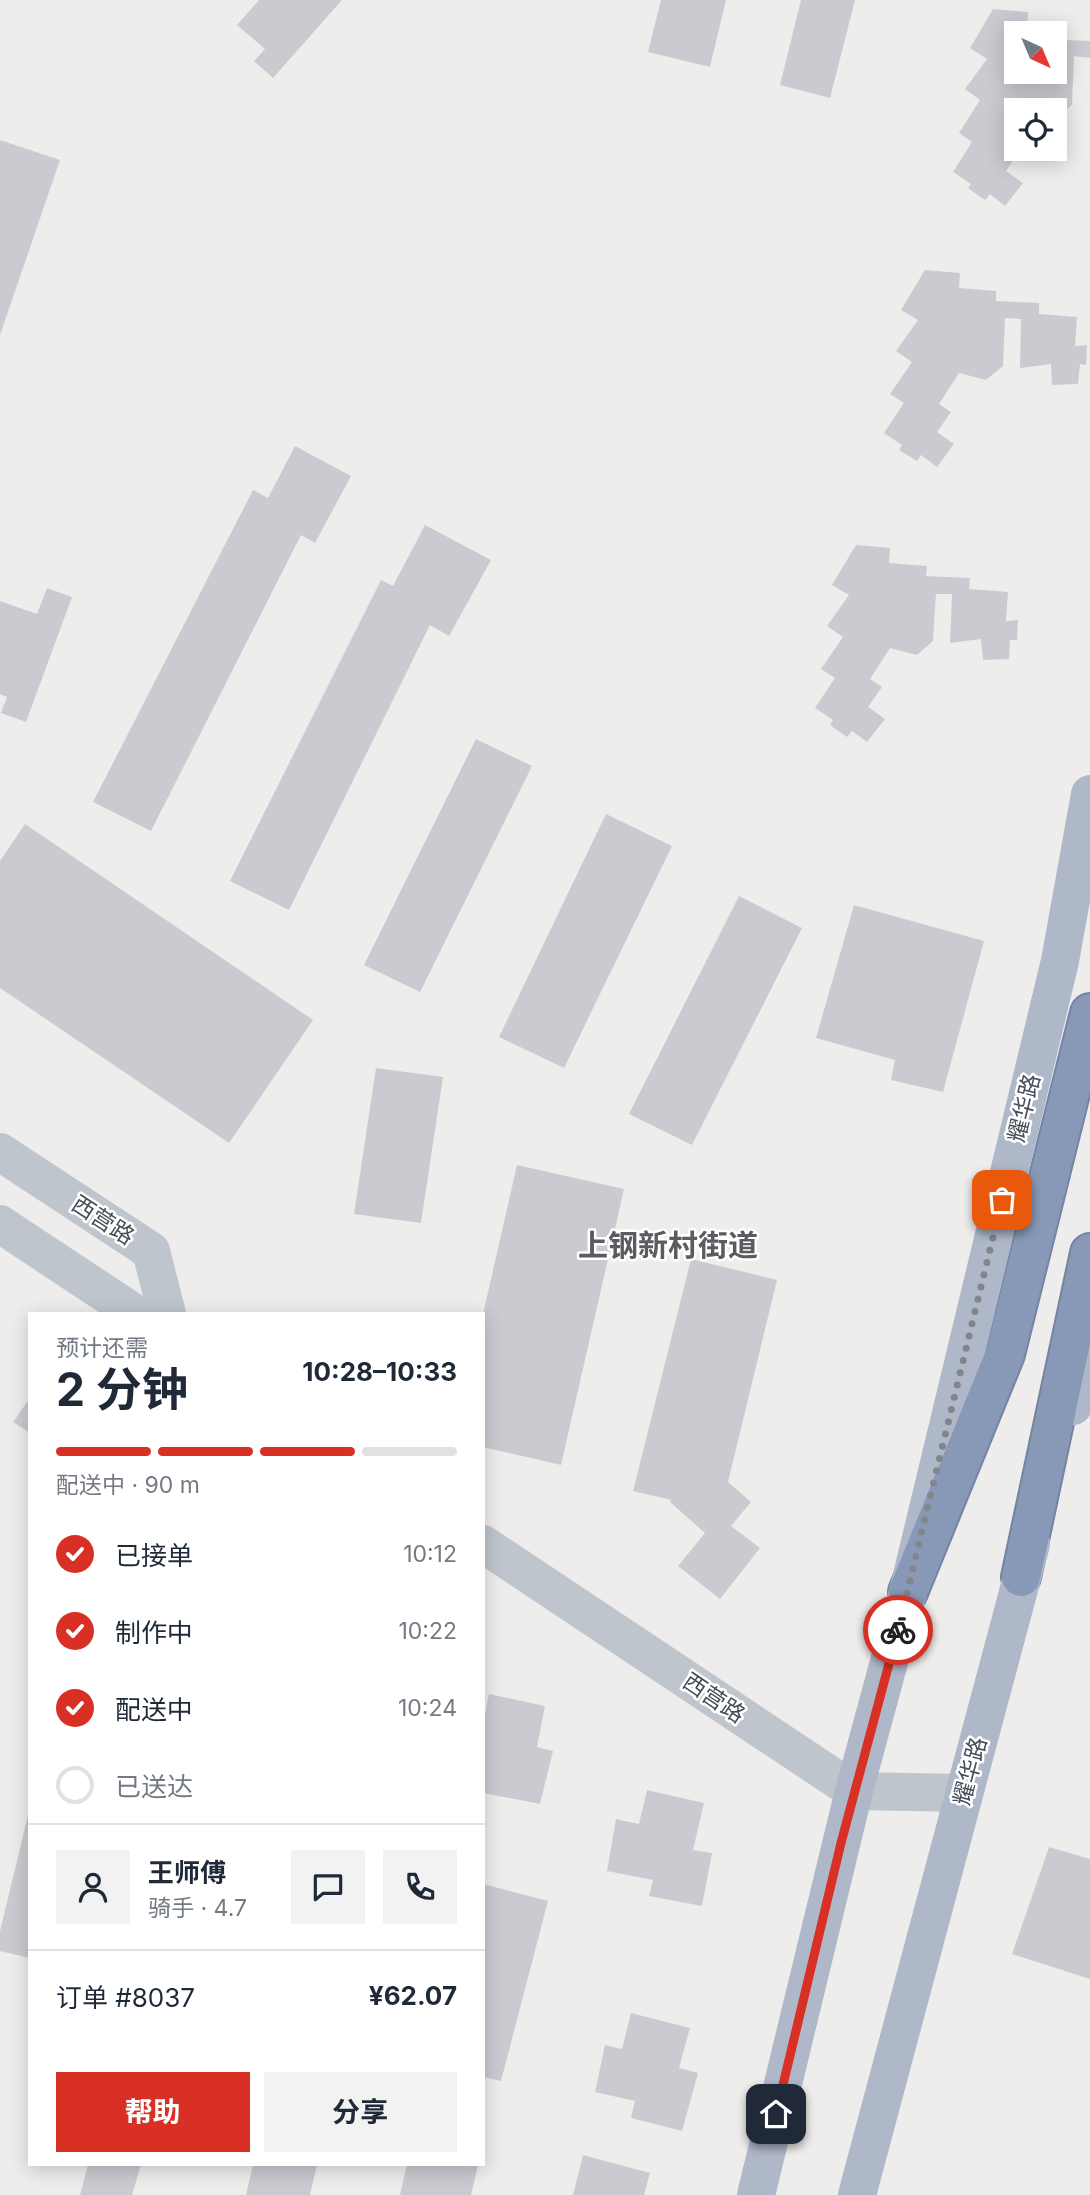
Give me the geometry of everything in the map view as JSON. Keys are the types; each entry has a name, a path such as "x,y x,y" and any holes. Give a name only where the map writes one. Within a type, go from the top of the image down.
{"highway":[{"path":"908,1592 1005,1354 1090,1013"},
{"path":"1021,1577 1090,1253"}],"main road":[{"name":"耀华路","path":"756,2195 855,1791 908,1592 1060,961 1090,794"},
{"name":"耀华路","path":"857,2195 1021,1577 1090,1348"}],"street":[{"name":"西营路","path":"0,1152 151,1251 166,1312"},
{"path":"0,1224 133,1312"},
{"name":"西营路","path":"485,1545 855,1791"},
{"path":"855,1791 964,1793"}],"building":[{"path":"259,0 342,0 273,78 254,61 265,49 237,25"},
{"path":"661,0 726,0 710,67 648,52"},
{"path":"801,0 855,0 830,98 780,85"},
{"path":"993,9 1028,12 1027,21 1004,21 1004,84 1068,84 1068,40 1090,41 1090,58 1074,56 1072,105 1067,109 1067,98 1004,98 1004,161 1013,161 1006,171 1023,183 1005,206 990,194 985,200 968,188 971,184 953,172 972,142 959,133 980,100 965,89 987,59 970,48"},
{"path":"0,140 60,160 0,335"},
{"path":"925,270 960,273 959,288 996,291 996,301 1039,303 1039,314 1077,317 1075,346 1087,345 1086,365 1080,364 1078,384 1052,385 1051,364 1020,368 1021,319 1005,318 1003,366 986,380 959,373 939,404 951,412 937,432 954,444 937,467 921,455 917,461 899,450 902,445 884,433 904,403 890,394 912,362 896,351 918,320 901,310"},
{"path":"295,446 351,476 315,543 301,535 151,831 93,802 253,490 268,498"},
{"path":"425,525 491,560 449,636 430,625 289,910 230,881 381,580 393,586"},
{"path":"856,545 890,548 889,563 927,566 926,576 970,578 969,589 1008,592 1006,621 1018,620 1017,640 1010,640 1009,659 983,660 981,639 950,643 952,594 936,594 933,641 917,655 890,648 870,679 882,687 868,707 885,719 867,742 852,731 847,737 830,725 833,720 815,708 835,678 821,669 843,637 827,626 849,595 832,585"},
{"path":"47,588 72,597 26,722 1,713 7,697 0,694 0,601 37,614"},
{"path":"476,739 532,766 420,992 364,965"},
{"path":"606,814 672,846 564,1068 499,1037"},
{"path":"25,824 313,1020 229,1143 0,988 0,861"},
{"path":"739,896 802,928 692,1145 629,1114"},
{"path":"854,905 984,941 943,1092 891,1080 895,1060 816,1038"},
{"path":"376,1068 443,1077 421,1223 354,1214"},
{"path":"517,1165 624,1189 561,1465 485,1447 483,1312"},
{"path":"691,1259 777,1280 728,1482 751,1502 731,1526 760,1548 720,1599 678,1566 705,1533 670,1502 671,1500 633,1491"},
{"path":"28,1401 28,1432 13,1422"},
{"path":"489,1694 545,1706 537,1747 553,1751 540,1804 485,1793 485,1715"},
{"path":"647,1790 704,1803 693,1850 712,1853 702,1906 649,1896 653,1880 607,1871 616,1819 639,1824"},
{"path":"28,1815 28,1958 0,1951 0,1931"},
{"path":"1049,1847 1090,1859 1090,1979 1012,1954"},
{"path":"485,1885 548,1901 501,2081 485,2077"},
{"path":"631,2013 690,2028 679,2068 698,2073 682,2131 631,2118 635,2101 595,2092 605,2045 622,2049"},
{"path":"583,2155 650,2173 644,2195 573,2195"},
{"path":"88,2166 141,2166 132,2195 80,2195"},
{"path":"253,2166 317,2166 310,2195 246,2195"},
{"path":"407,2166 478,2166 471,2195 400,2195"}],"way so far":[{"path":"898,1630 1002,1200"}],"district":[{"name":"上钢新村街道","path":"668,1246"}],"route":[{"path":"776,2114 841,1843 898,1630"}]}
